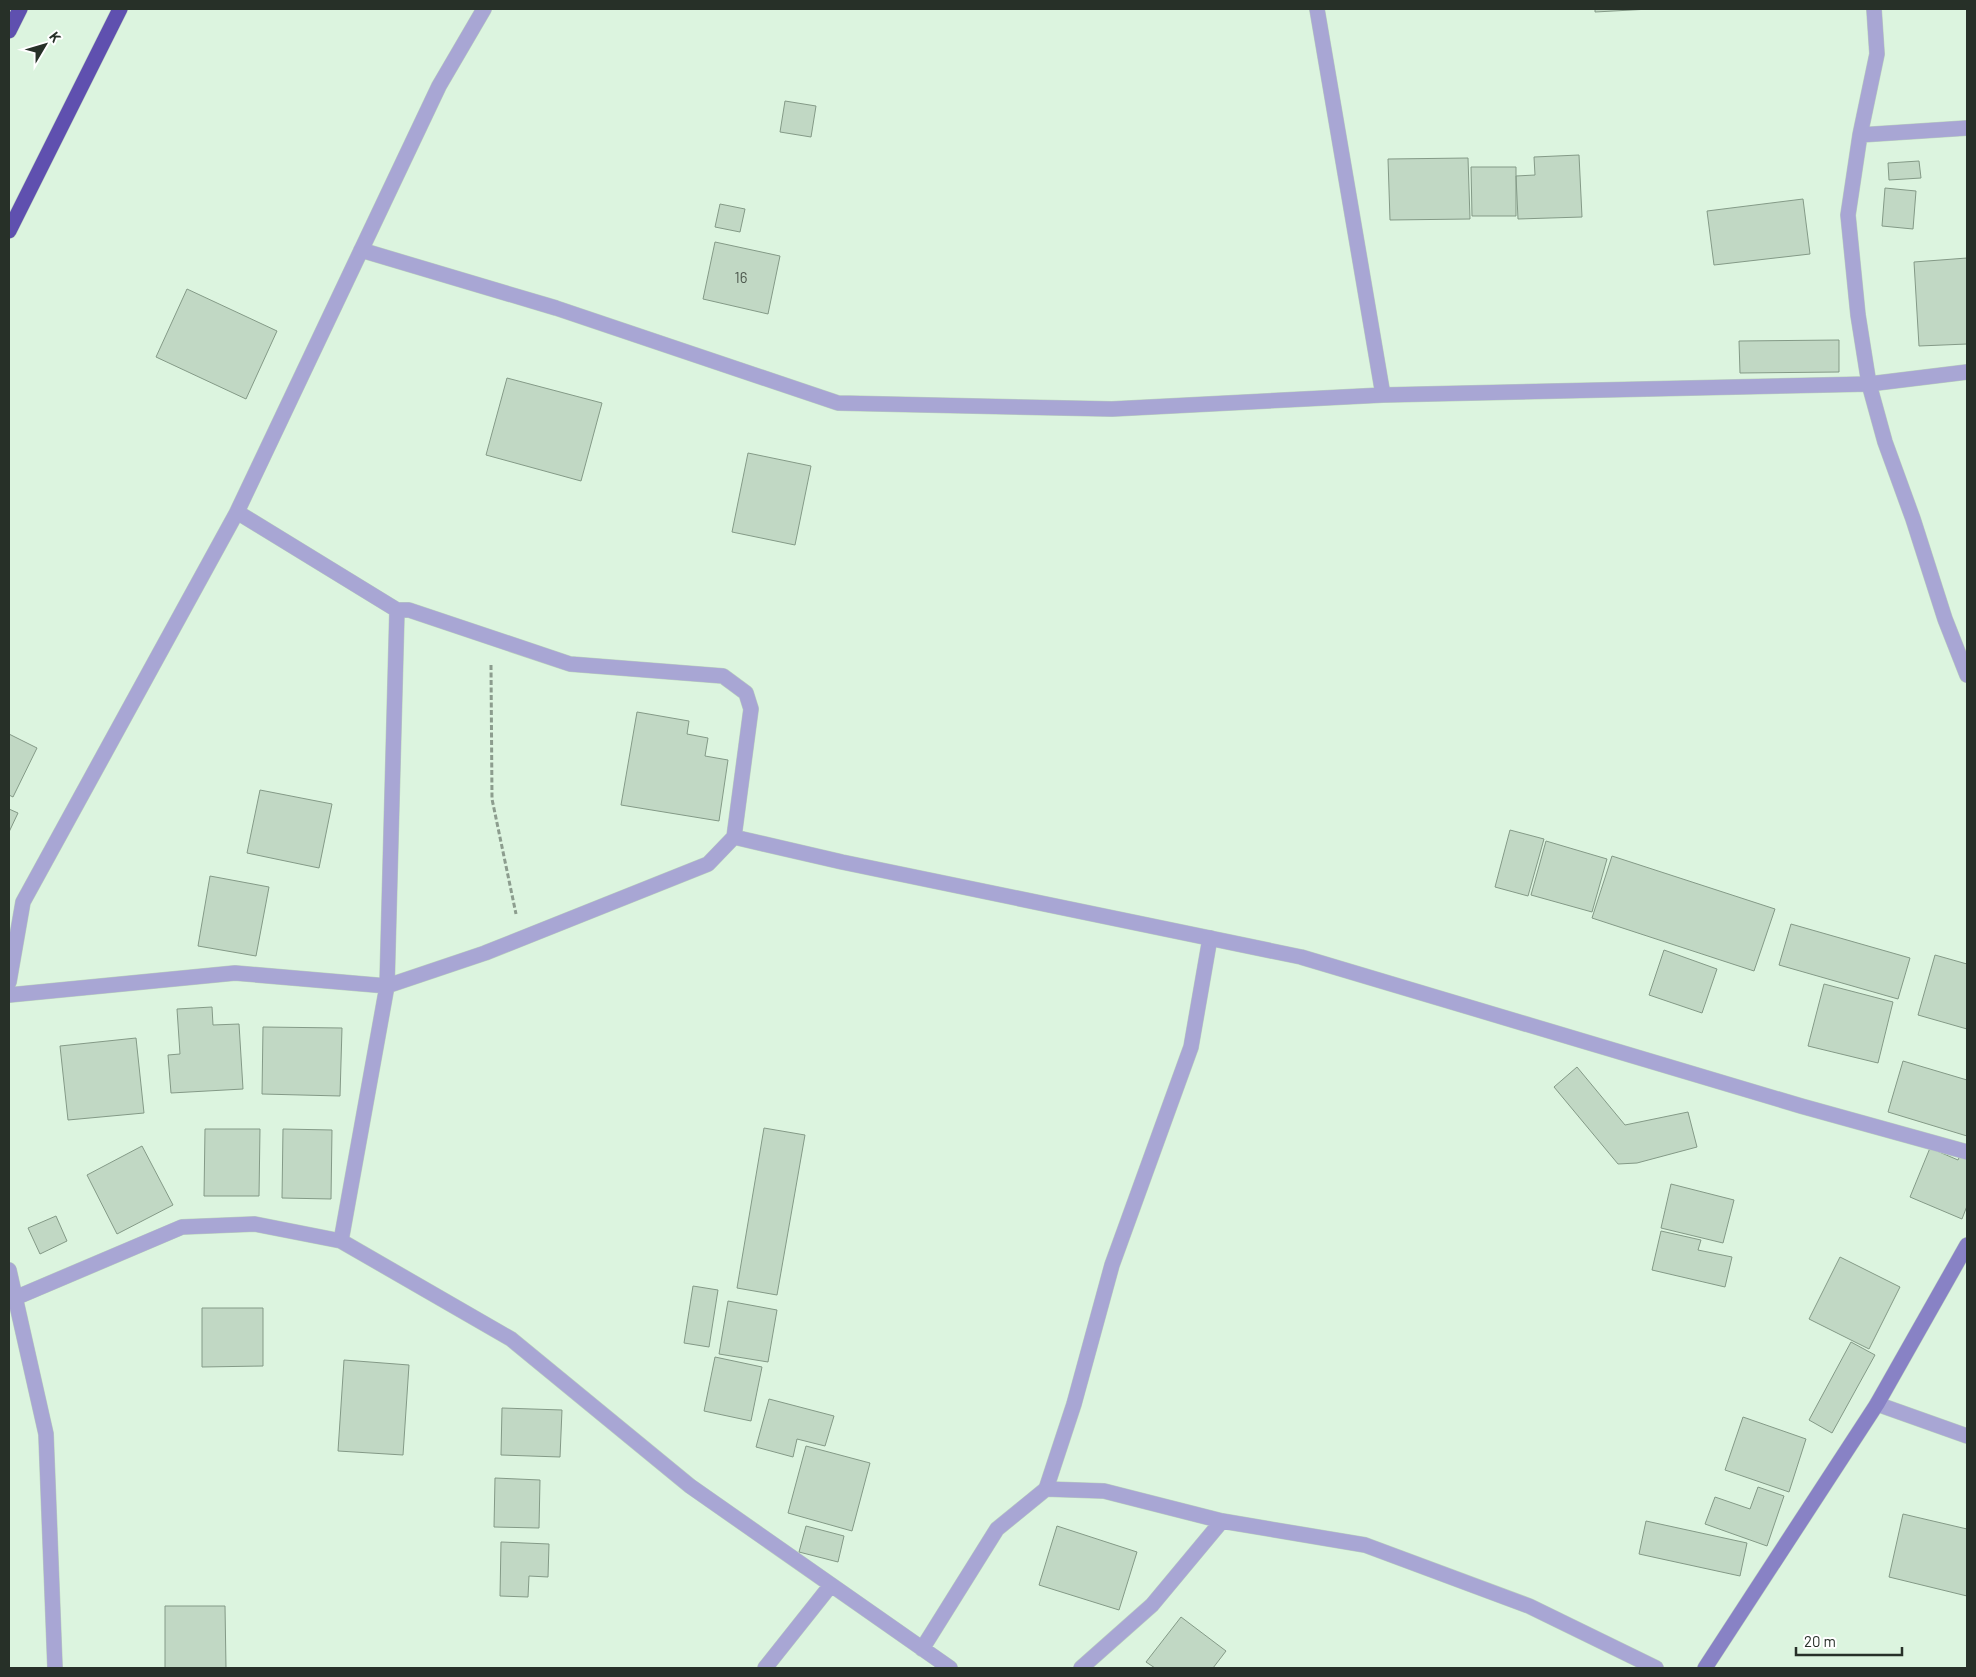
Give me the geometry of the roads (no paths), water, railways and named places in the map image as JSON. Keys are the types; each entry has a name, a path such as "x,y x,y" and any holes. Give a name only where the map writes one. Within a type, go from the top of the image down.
{"highway":[{"path":"9,31 20,9"},
{"path":"9,231 120,9"}],"street":[{"path":"9,982 23,902 237,512 439,86 484,9"},
{"path":"1317,9 1383,395"},
{"path":"1874,9 1877,54 1860,135 1848,215 1858,315 1869,384 1885,442 1913,519 1945,619 1967,675"},
{"path":"1860,135 1967,128"},
{"path":"361,250 556,308 838,403 1112,409 1383,395 1869,384 1967,372"},
{"path":"9,995 235,973 386,986 521,938 708,864 734,837 751,709 746,693 723,676 570,664 409,610 396,610 237,512"},
{"path":"341,1242 386,986 396,610"},
{"path":"734,837 842,862 1301,957 1754,1092 1967,1152"},
{"path":"922,1649 997,1530 1046,1488 1074,1404 1112,1265 1191,1047 1210,938"},
{"path":"15,1298 182,1227 255,1224 341,1242 511,1339 690,1486 950,1668"},
{"path":"1705,1668 1877,1404 1967,1245"},
{"path":"9,1270 46,1434 52,1644 55,1668"},
{"path":"1877,1404 1967,1436"},
{"path":"1046,1488 1104,1492 1222,1521 1365,1545 1529,1606 1656,1668"},
{"path":"1081,1668 1152,1605 1222,1521"},
{"path":"766,1668 831,1585"}]}
